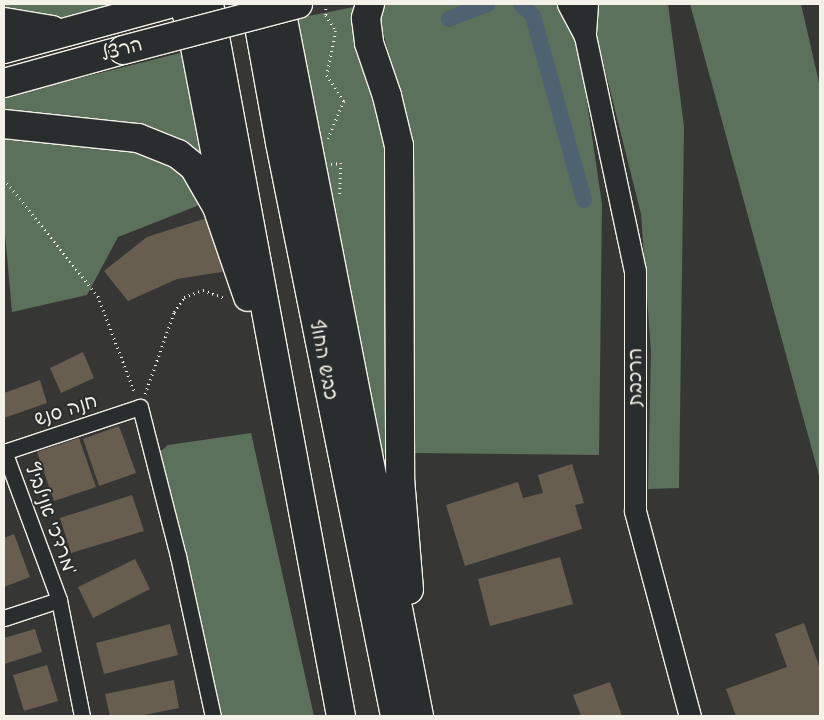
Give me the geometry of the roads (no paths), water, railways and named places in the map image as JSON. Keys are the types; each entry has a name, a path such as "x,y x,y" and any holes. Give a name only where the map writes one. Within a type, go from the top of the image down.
{"highway":[{"name":"הרצל","path":"4,49 71,29 168,4"},
{"path":"183,4 191,26 238,268"},
{"path":"208,4 341,716"},
{"path":"280,4 419,716"},
{"name":"הרצל","path":"4,84 124,50 248,11 298,4"},
{"path":"370,4 366,18 369,43 387,96 399,146 400,478 419,716"},
{"name":"כביש החוף","path":"248,11 282,152 395,716"},
{"path":"4,22 30,28 71,29"},
{"path":"4,124 138,138 178,154 194,167 217,207 277,378"}],"street":[{"name":"הרכבת","path":"568,4 585,36"},
{"name":"הרכבת","path":"587,4 585,36 634,271 635,512 690,716"},
{"name":"חנה סנש","path":"4,452 140,407 178,556 213,716"},
{"name":"מרדכי אנילביץ'","path":"4,452 59,600 82,716"},
{"path":"4,618 59,600"}],"waterway":[{"path":"449,19 487,4"},
{"path":"521,4 533,16 584,200"}]}
